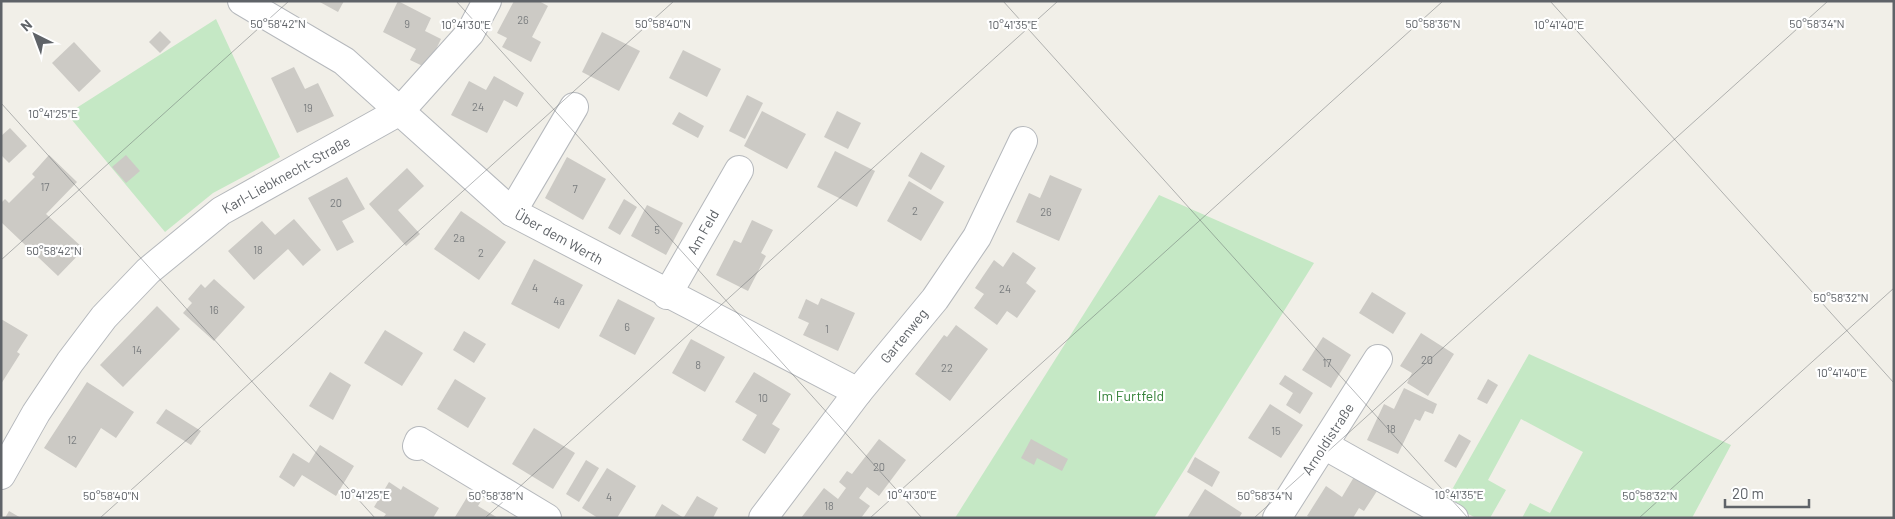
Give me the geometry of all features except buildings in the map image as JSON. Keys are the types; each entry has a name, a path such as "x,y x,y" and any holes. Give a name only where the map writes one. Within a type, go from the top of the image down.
{"street":[{"name":"Über dem Werth","path":"242,1 344,60 512,212 667,295 858,392"},
{"name":"Karl-Liebknecht-Straße","path":"1,475 36,413 70,362 104,317 148,271 221,211 400,111 470,33 487,1"},
{"path":"512,212 574,107"},
{"name":"Gartenweg","path":"763,518 858,392 935,298 976,237 1023,141"},
{"name":"Am Feld","path":"667,295 739,170"},
{"name":"Arnoldistraße","path":"1277,518 1378,359"},
{"path":"418,446 420,441 547,518"},
{"path":"1324,445 1454,518"}],"green space":[{"path":"216,19 280,157 213,193 165,232 67,114"},
{"name":"Im Furtfeld","path":"1159,195 1314,263 1154,518 955,518"},
{"path":"1529,354 1731,445 1692,518 1522,518 1530,503 1550,513 1583,452 1521,419 1488,480 1506,490 1490,518 1476,518 1445,502"}]}
